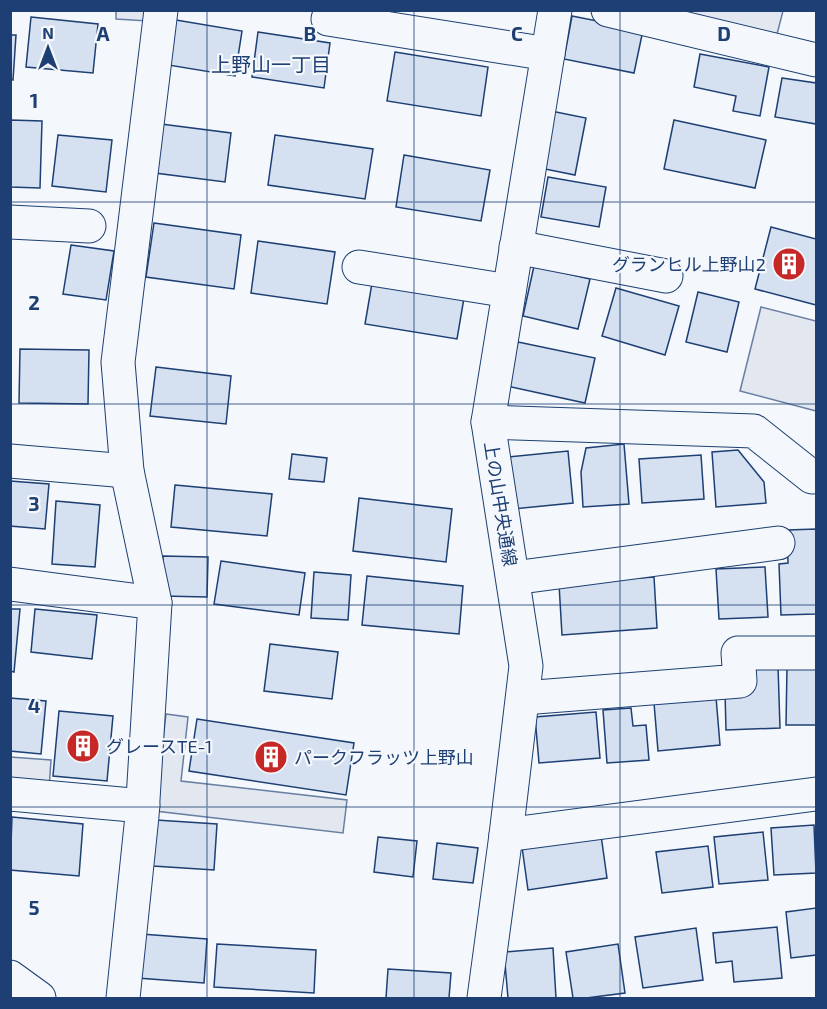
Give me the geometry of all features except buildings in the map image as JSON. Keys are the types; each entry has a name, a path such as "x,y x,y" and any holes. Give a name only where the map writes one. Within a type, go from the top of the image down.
{"street":[{"path":"123,999 143,806 155,603 127,471 118,362 160,10"},
{"name":"上の山中央通線","path":"484,999 526,666 489,423 555,10"},
{"path":"608,10 816,60"},
{"path":"328,19 548,54"},
{"path":"10,222 89,226"},
{"path":"516,246 666,276"},
{"path":"359,267 509,291"},
{"path":"489,423 754,431 812,477"},
{"path":"10,461 127,471"},
{"path":"513,578 778,543"},
{"path":"10,584 155,603"},
{"path":"523,698 740,681 738,654 816,654"},
{"path":"10,794 143,806"},
{"path":"506,835 816,794"},
{"path":"10,977 39,999"}],"shaded area":[{"path":"684,10 783,11 777,34 683,14"},
{"path":"116,11 148,11 148,21 116,19"},
{"path":"761,307 816,321 816,411 740,391"},
{"path":"166,714 188,717 181,781 347,800 343,833 155,811"},
{"path":"10,757 51,760 49,789 11,786"}],"place":[{"name":"グランヒル上野山2","path":"789,264"},
{"name":"グレースTE-1","path":"83,746"},
{"name":"パークフラッツ上野山","path":"271,757"}],"district":[{"name":"上野山一丁目","path":"271,64"}]}
